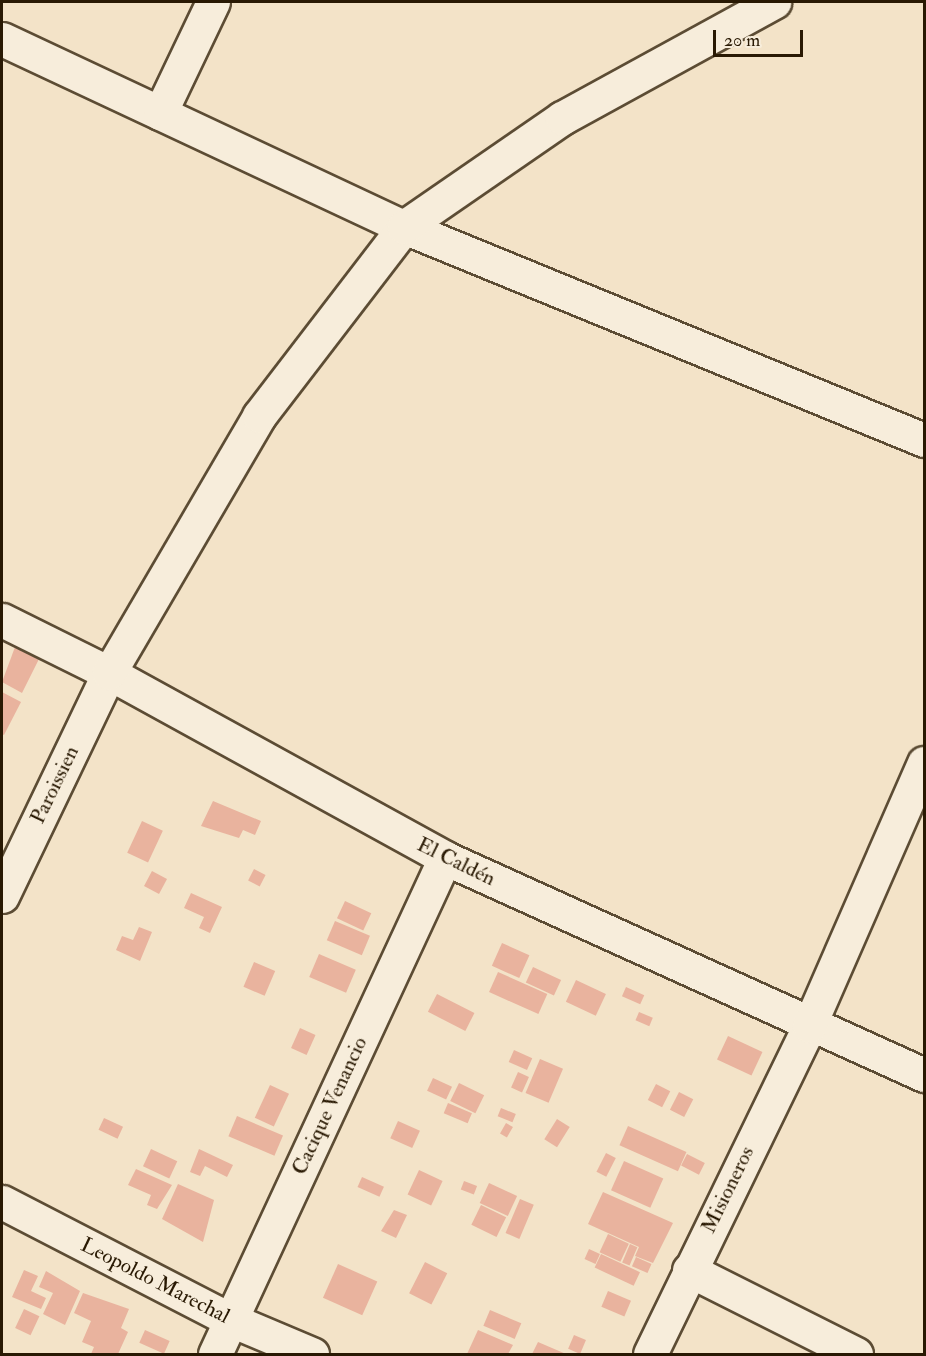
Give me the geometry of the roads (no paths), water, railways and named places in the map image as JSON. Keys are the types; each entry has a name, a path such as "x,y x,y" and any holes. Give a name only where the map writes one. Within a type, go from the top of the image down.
{"street":[{"path":"160,113 213,2"},
{"name":"Paroissien","path":"4,886 109,673 259,416 404,227 562,118 774,2"},
{"path":"2,39 404,227 924,440"},
{"name":"El Caldén","path":"2,620 109,673 445,858 809,1026 924,1075"},
{"name":"Misioneros","path":"650,1354 809,1026 924,763"},
{"name":"Cacique Venancio","path":"215,1354 445,858"},
{"name":"Leopoldo Marechal","path":"2,1202 231,1320 312,1354"},
{"path":"689,1270 856,1354"}]}
